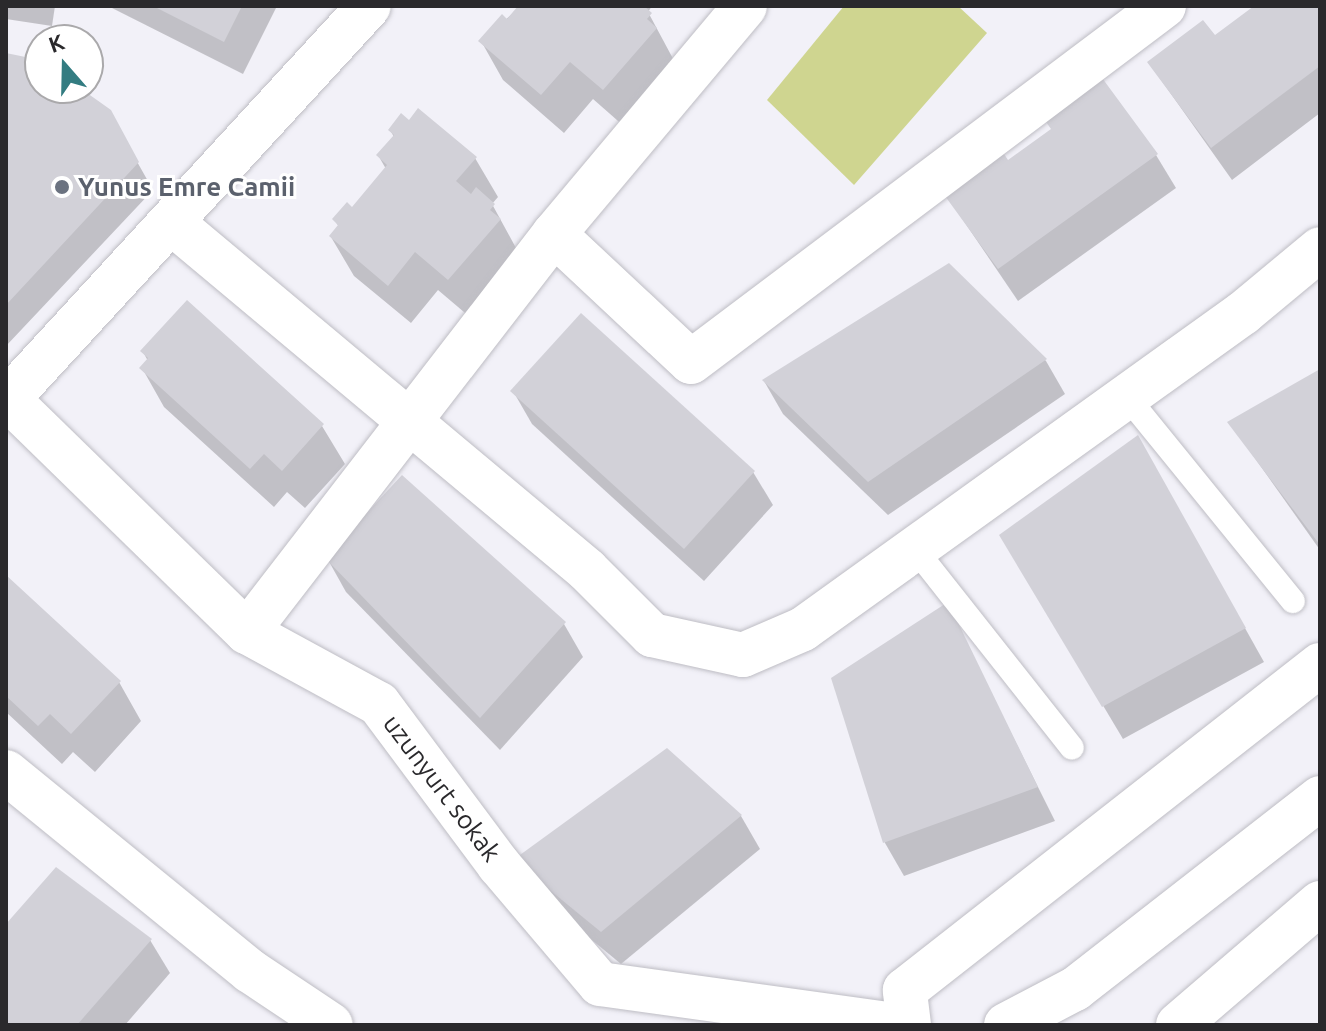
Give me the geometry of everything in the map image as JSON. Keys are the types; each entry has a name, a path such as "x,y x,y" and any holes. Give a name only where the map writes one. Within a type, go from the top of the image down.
{"street":[{"path":"7,400 369,6"},
{"path":"247,632 554,234 745,6"},
{"path":"554,234 691,362 1164,6"},
{"path":"171,222 587,570 652,635 743,655 803,629 1315,263"},
{"name":"uzunyurt sokak","path":"7,400 247,632 379,704 499,865 600,984 895,1025"},
{"path":"909,1025 905,990 1320,665"},
{"path":"6,772 250,971 331,1025"},
{"path":"1006,1025 1075,989 1320,798"},
{"path":"1178,1025 1320,903"}],"lane":[{"path":"1127,397 1293,601"},
{"path":"915,549 1072,748"}],"green space":[{"path":"844,6 958,6 987,33 854,185 767,100"}],"building":[{"path":"153,6 242,6 224,42"},
{"path":"518,6 644,6 652,13 647,19 657,28 603,90 570,62 541,95 478,41 502,14 507,19"},
{"path":"1254,6 1320,6 1320,66 1211,148 1147,62 1203,20 1215,35"},
{"name":"Yunus Emre Camii","path":"6,53 24,57 24,104 103,104 111,110 139,162 6,305"},
{"path":"1097,71 1158,154 998,269 937,185 996,142 1008,160 1051,129 1039,112"},
{"path":"418,108 477,157 456,181 471,194 476,187 495,204 490,210 501,219 448,280 415,252 388,286 329,236 338,225 332,219 347,202 352,207 387,165 376,155 394,135 388,130 401,113 409,120"},
{"path":"949,263 1047,359 868,482 762,380"},
{"path":"187,300 324,424 282,471 264,454 250,469 139,368 148,358 140,351"},
{"path":"581,313 755,471 684,549 510,391"},
{"path":"1320,369 1320,545 1227,422"},
{"path":"1138,435 1246,628 1102,707 999,535"},
{"path":"402,475 566,622 480,718 325,558"},
{"path":"6,575 121,681 71,734 50,714 38,726 6,696"},
{"path":"948,602 1038,787 883,843 831,678"},
{"path":"667,748 742,815 601,932 513,860"},
{"path":"56,867 152,939 77,1025 6,1025 6,924"}],"place":[{"name":"Yunus Emre Camii","path":"62,187"}]}
